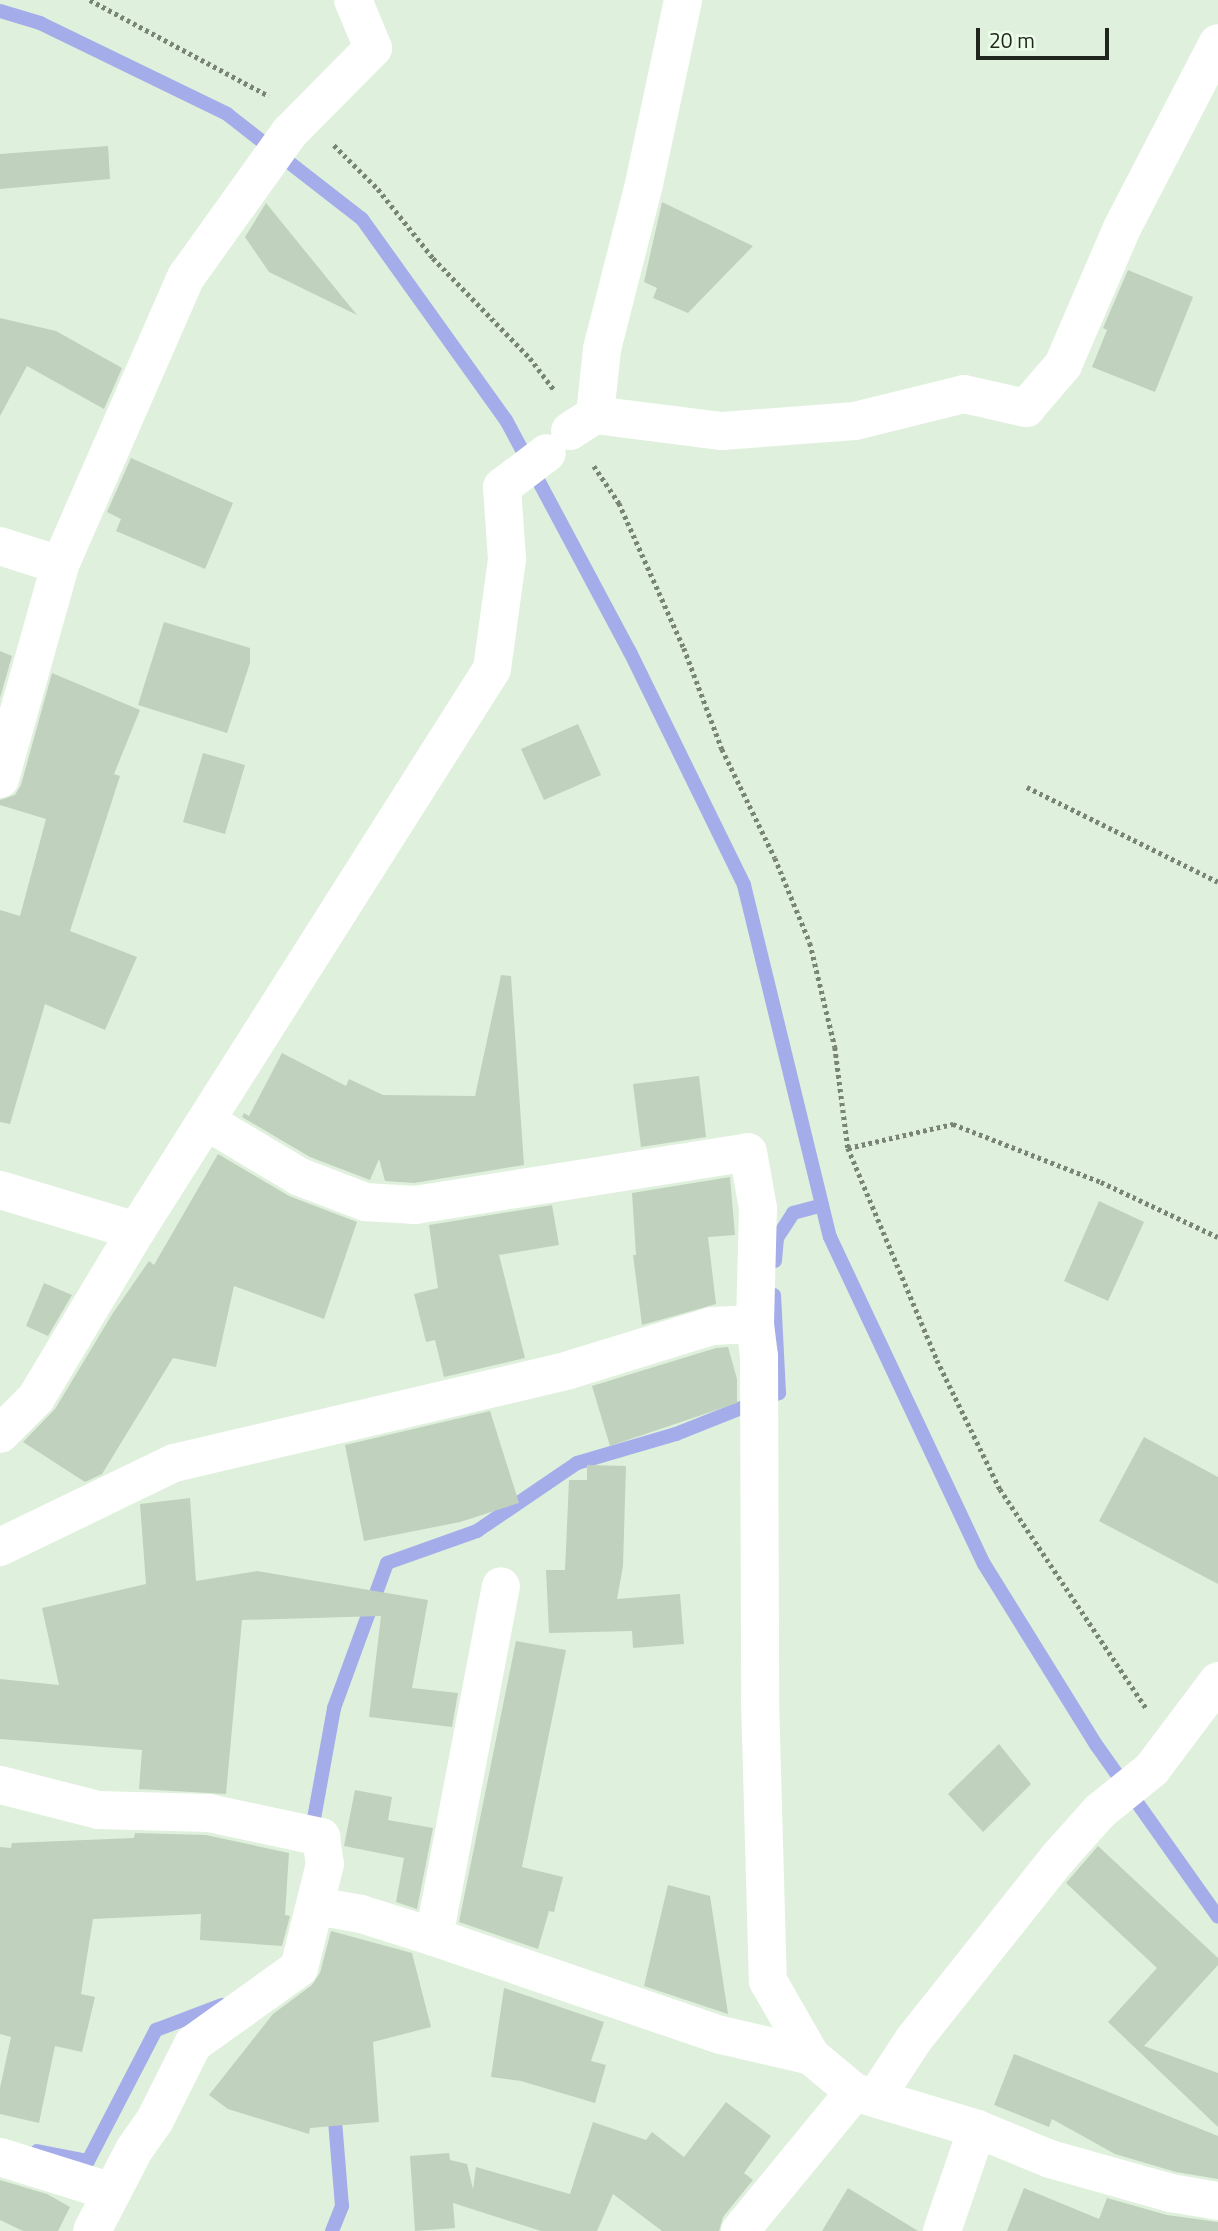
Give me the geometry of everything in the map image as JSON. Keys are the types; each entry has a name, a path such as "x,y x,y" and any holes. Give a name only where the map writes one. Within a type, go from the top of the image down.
{"street":[{"path":"0,779 60,565 186,277 241,197 285,117 373,48 353,0"},
{"path":"0,1434 36,1398 136,1231 492,669 508,559 502,487 571,433 602,349 644,184 683,0"},
{"path":"571,433 722,431 855,421 964,394 1026,408 1063,365 1122,228 1218,43"},
{"path":"0,546 60,565"},
{"path":"206,1121 300,1177 365,1202 415,1205 748,1152 758,1208 755,1324 759,1370 760,1699 768,1981 811,2056"},
{"path":"0,1190 136,1231"},
{"path":"0,1547 51,1525 174,1463 569,1370 712,1326 755,1324"},
{"path":"434,1937 501,1586"},
{"path":"740,2231 914,2039 1058,1858 1100,1811 1159,1759 1218,1681"},
{"path":"0,1785 98,1810 209,1813 321,1837 325,1864 299,1968 192,2044 155,2120 134,2150 92,2231"},
{"path":"316,1906 361,1914 434,1937 721,2035 811,2056 865,2095 977,2129 1051,2159 1171,2193 1218,2201"},
{"path":"942,2231 977,2129"},
{"path":"0,2157 112,2192"}],"path":[{"path":"90,0 285,117"},
{"path":"331,142 378,189 433,258 530,358 556,393 571,433 619,503 684,648 722,749 775,858 810,943 835,1047 848,1148 937,1360 1000,1489 1147,1710 1159,1759"},
{"path":"1027,787 1218,882"},
{"path":"848,1148 953,1124 1101,1182 1218,1237"}],"building":[{"path":"108,146 110,179 0,189 0,154"},
{"path":"662,202 753,246 688,313 653,298 657,288 644,282"},
{"path":"266,203 357,315 269,272 245,237"},
{"path":"1128,270 1193,297 1155,392 1092,367 1107,330 1103,328"},
{"path":"0,318 56,331 122,368 104,409 27,366 0,416"},
{"path":"131,458 233,503 205,569 116,531 121,519 107,512"},
{"path":"164,622 250,648 250,663 227,733 138,705"},
{"path":"0,651 12,656 0,698"},
{"path":"52,673 140,710 114,774 120,776 70,931 137,957 105,1030 45,1004 10,1124 0,1122 0,910 20,916 46,819 0,805 0,800 15,795 21,785"},
{"path":"578,724 601,775 544,800 521,749"},
{"path":"203,753 245,765 225,834 183,822"},
{"path":"501,975 511,976 524,1165 414,1183 385,1181 379,1159 370,1180 310,1157 242,1117 244,1113 249,1116 282,1053 346,1086 349,1079 383,1095 475,1096"},
{"path":"699,1076 706,1137 641,1147 633,1084"},
{"path":"218,1154 289,1196 357,1222 324,1319 234,1286 216,1367 173,1358 102,1474 85,1482 23,1442 55,1409 113,1313 149,1261 154,1265"},
{"path":"730,1177 735,1235 708,1237 716,1304 642,1325 633,1255 636,1255 632,1193"},
{"path":"1099,1201 1144,1222 1108,1301 1064,1281"},
{"path":"552,1205 559,1245 499,1255 525,1358 444,1377 435,1340 426,1342 414,1294 438,1288 429,1225"},
{"path":"44,1283 72,1295 48,1336 26,1326"},
{"path":"728,1347 737,1379 737,1403 610,1446 592,1386 716,1348"},
{"path":"490,1411 519,1503 460,1522 364,1541 345,1445"},
{"path":"1144,1437 1218,1477 1218,1584 1099,1521"},
{"path":"587,1465 626,1466 623,1566 617,1599 680,1594 684,1644 633,1648 632,1631 549,1633 546,1570 565,1570 569,1480 587,1480"},
{"path":"190,1498 196,1581 257,1571 428,1600 412,1688 458,1693 452,1727 369,1717 381,1616 242,1620 226,1794 139,1789 142,1750 0,1739 0,1679 59,1685 42,1608 146,1584 140,1504"},
{"path":"516,1641 566,1650 522,1867 563,1877 554,1912 549,1911 538,1949 459,1922"},
{"path":"999,1744 1031,1784 983,1832 948,1794"},
{"path":"355,1790 392,1797 388,1820 433,1828 417,1909 396,1902 404,1858 344,1846"},
{"path":"135,1833 206,1835 289,1853 285,1915 290,1916 282,1946 200,1940 201,1914 93,1919 81,1994 95,1997 82,2052 55,2046 39,2123 0,2114 0,2088 11,2037 0,2034 0,1847 11,1848 12,1843 134,1838"},
{"path":"1098,1846 1218,1958 1218,1965 1144,2046 1218,2073 1218,2127 1108,2022 1157,1968 1066,1883"},
{"path":"668,1885 710,1896 728,2014 644,1986"},
{"path":"331,1931 412,1953 431,2027 373,2042 379,2122 310,2128 309,2134 228,2109 209,2095 273,2014 312,1985 320,1973"},
{"path":"504,1988 604,2022 591,2061 606,2065 595,2103 521,2081 491,2077"},
{"path":"1014,2054 1218,2136 1218,2179 1176,2172 1115,2154 1052,2119 1049,2127 994,2105"},
{"path":"726,2102 771,2136 744,2173 753,2180 723,2217 719,2231 662,2231 613,2194 597,2231 541,2231 453,2203 455,2228 415,2231 410,2156 449,2153 450,2160 467,2164 473,2189 476,2167 570,2194 593,2122 646,2140 652,2132 684,2157"},
{"path":"0,2180 47,2194 70,2207 58,2231 23,2231 0,2220"},
{"path":"848,2188 918,2231 822,2231"},
{"path":"1024,2188 1099,2219 1107,2198 1167,2215 1218,2222 1218,2231 1007,2231"}],"waterway":[{"path":"0,11 40,23 227,114 362,219 506,420 630,652 744,885 830,1237 984,1564 1097,1746 1218,1917"},
{"path":"775,1261 777,1238 793,1213 822,1205"},
{"path":"311,1835 334,1708 387,1563 477,1531 577,1463 676,1434 779,1393 774,1295"},
{"path":"37,2151 88,2161 156,2030 222,2005"},
{"path":"332,2231 342,2206 334,2109"}]}
